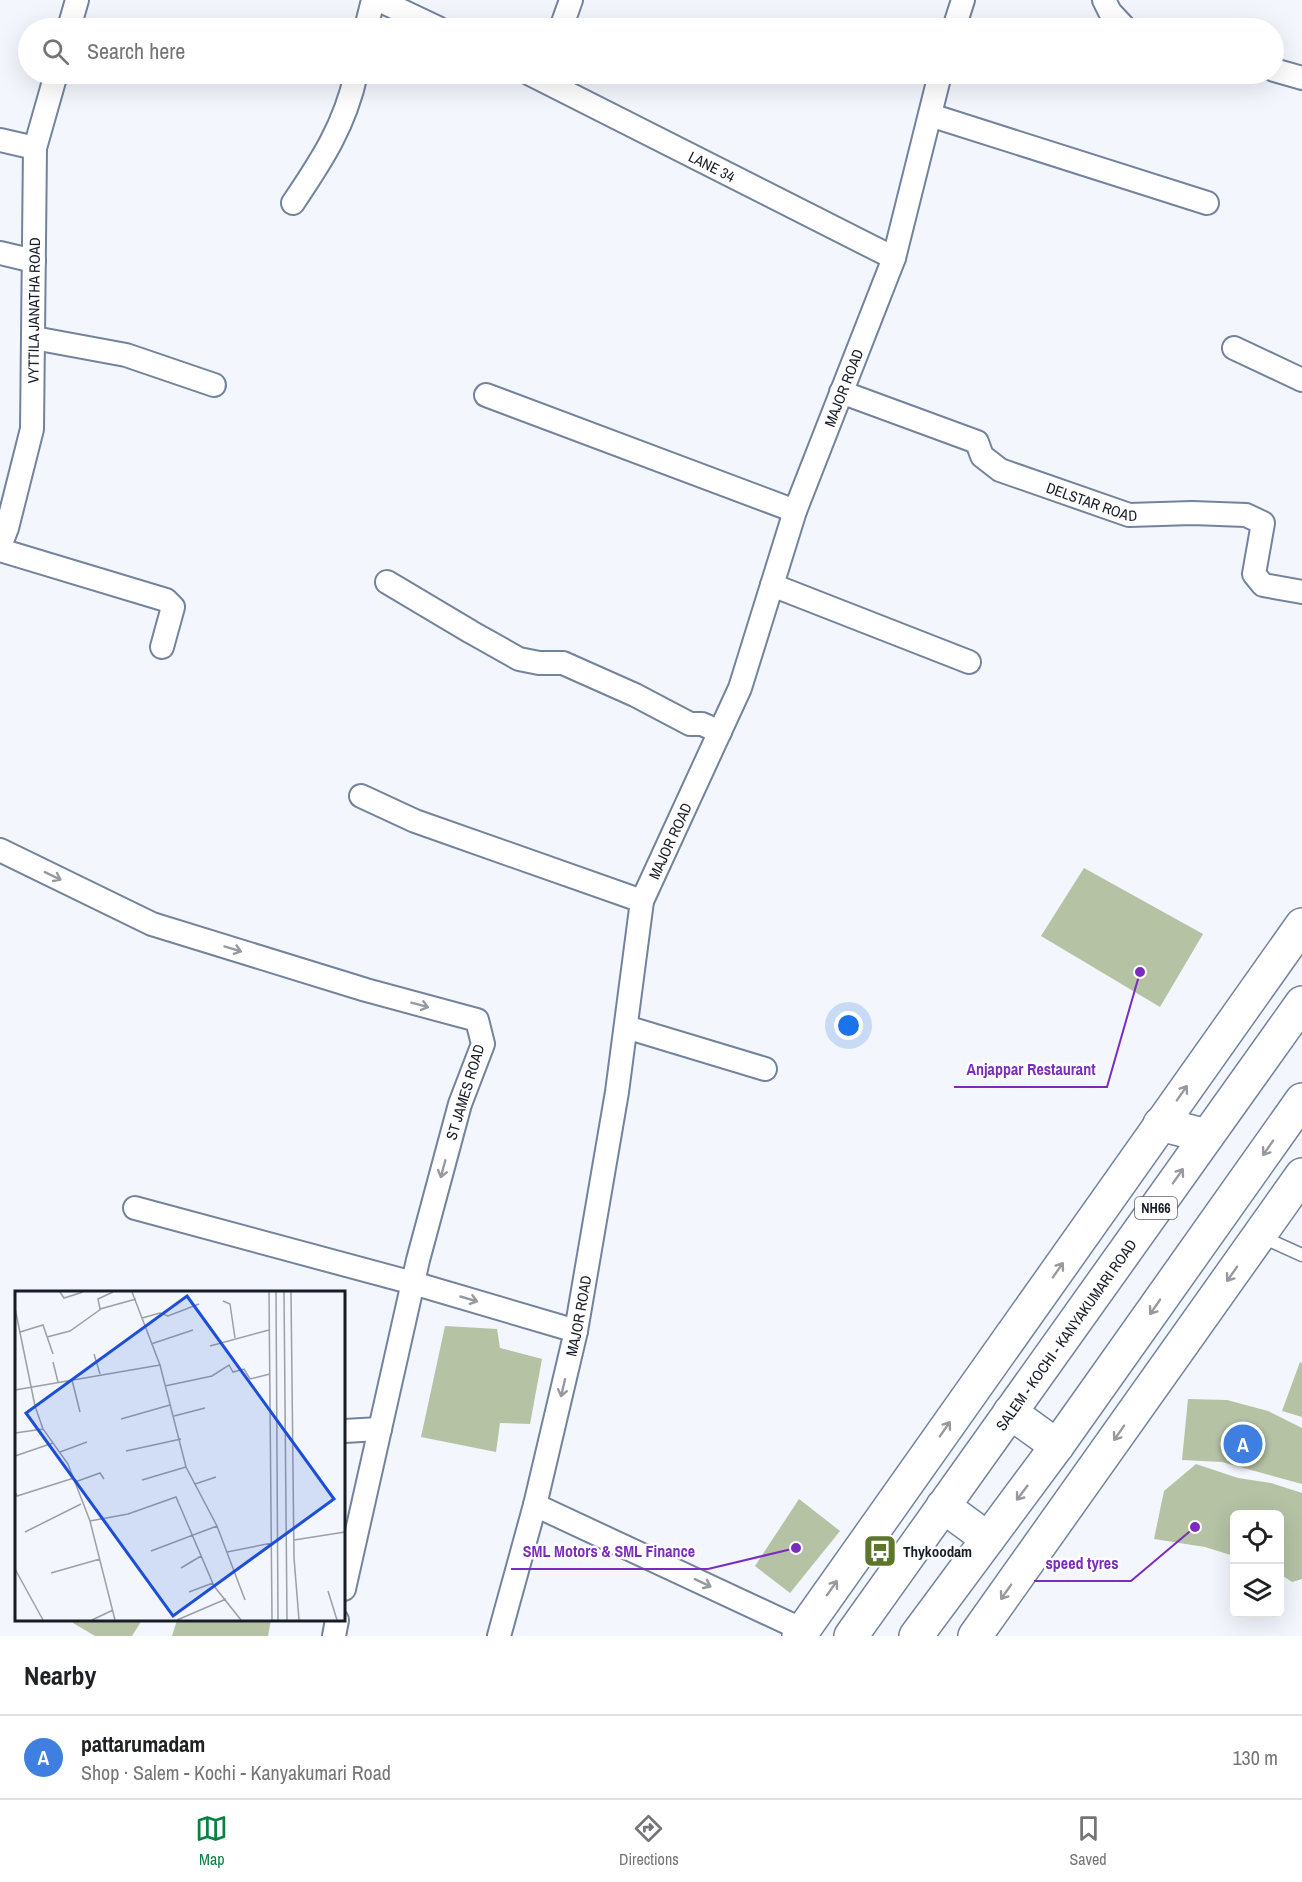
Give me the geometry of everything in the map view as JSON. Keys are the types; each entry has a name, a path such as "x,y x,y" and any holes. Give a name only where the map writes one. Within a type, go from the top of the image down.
{"main road":[{"path":"801,1633 1302,925"},
{"name":"SALEM - KOCHI - KANYAKUMARI ROAD","path":"851,1636 1302,1003"},
{"path":"916,1636 1057,1446 1302,1100"},
{"path":"1160,1124 1207,1136"},
{"path":"975,1636 1302,1175"},
{"path":"1011,1412 1057,1446"},
{"path":"943,1506 988,1539"}],"street":[{"path":"72,18 77,0"},
{"path":"368,18 373,0"},
{"path":"379,0 417,18"},
{"path":"565,18 571,0"},
{"path":"957,18 963,0"},
{"path":"1104,0 1116,18"},
{"path":"1284,73 1302,78"},
{"name":"VYTTILA JANATHA ROAD","path":"2,537 32,429 35,148 53,84"},
{"path":"293,203 326,154 354,84"},
{"name":"LANE 34","path":"556,84 894,258"},
{"name":"MAJOR ROAD","path":"499,1636 536,1505 576,1331 615,1103 642,901 740,688 795,511 894,258 938,84"},
{"path":"930,115 1207,203"},
{"path":"0,140 35,148"},
{"path":"0,253 34,261"},
{"path":"34,338 126,355 214,385"},
{"path":"1234,348 1302,380"},
{"name":"DELSTAR ROAD","path":"841,392 977,442 982,456 1000,470 1129,515 1192,513 1246,515 1263,523 1254,574 1263,585 1302,592"},
{"path":"486,395 795,511"},
{"path":"2,537 166,600 172,607 162,647"},
{"path":"387,582 519,659 539,663 563,663 627,691 690,724 702,724 720,732"},
{"path":"772,585 969,662"},
{"path":"361,796 416,821 642,901"},
{"name":"ST JAMES ROAD","path":"0,850 152,924 366,990 477,1020 483,1044 460,1104 413,1283 345,1585"},
{"path":"626,1027 765,1069"},
{"path":"135,1208 413,1283 576,1331"},
{"path":"345,1431 380,1429"},
{"path":"536,1505 801,1633"},
{"path":"334,1636 337,1621"}],"lane":[{"path":"1259,1236 1302,1254"}],"building":[{"path":"1084,868 1203,934 1160,1007 1041,936"},
{"path":"445,1326 497,1329 500,1348 542,1359 530,1424 500,1423 496,1452 421,1437"},
{"path":"1300,1362 1302,1363 1302,1417 1282,1411"},
{"path":"1188,1399 1227,1400 1268,1411 1302,1428 1302,1484 1222,1462 1182,1460"},
{"path":"1196,1464 1238,1478 1271,1483 1302,1493 1302,1579 1292,1582 1284,1577 1284,1510 1230,1510 1230,1555 1205,1547 1154,1539 1164,1491"},
{"path":"799,1499 840,1531 790,1593 755,1566"},
{"path":"74,1621 141,1621 132,1636 95,1636 73,1623"},
{"path":"177,1621 271,1621 268,1636 172,1636"}],"place":[{"name":"Anjappar Restaurant","path":"1140,972"},
{"name":"pattarumadam","path":"1243,1444"},
{"name":"speed tyres","path":"1195,1527"},
{"name":"SML Motors & SML Finance","path":"796,1548"},
{"name":"Thykoodam","path":"880,1551"}]}
